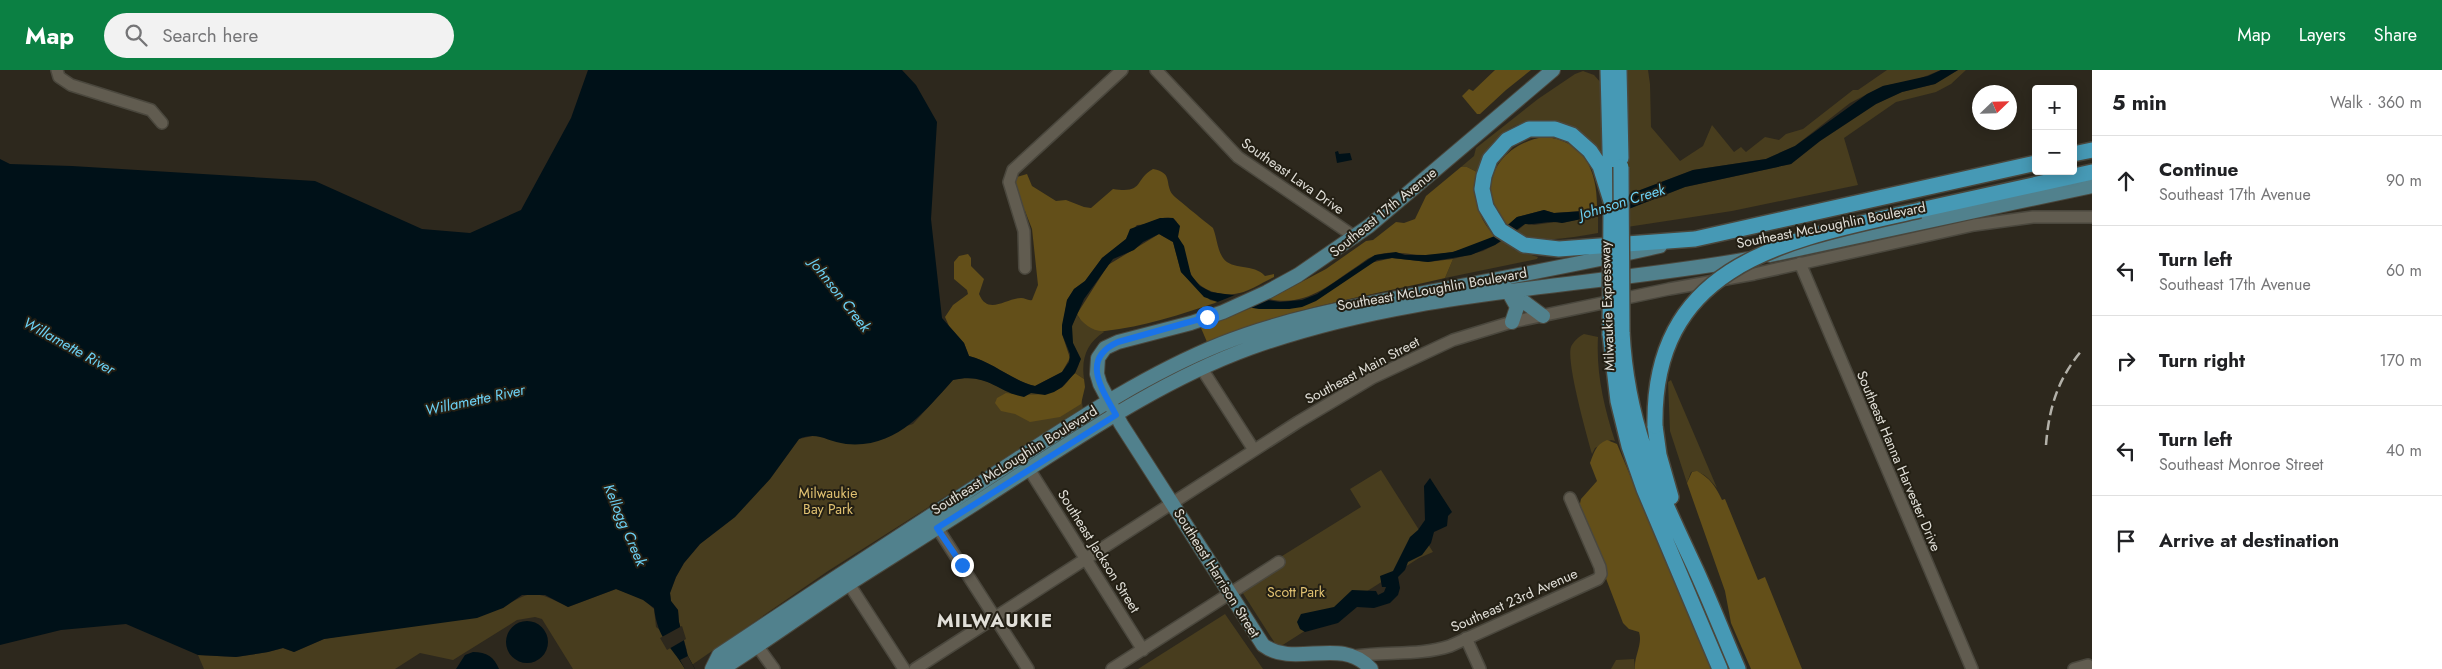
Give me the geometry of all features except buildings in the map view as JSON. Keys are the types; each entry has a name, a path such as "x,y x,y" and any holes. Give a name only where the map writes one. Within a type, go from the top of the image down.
{"highway":[{"name":"Milwaukie Expressway","path":"1608,72 1618,401 1629,446 1644,490 1720,669"},
{"path":"1611,169 1572,135 1548,128 1523,131 1502,144 1488,165 1482,189 1488,212 1495,224 1505,235 1530,247 1559,249 1695,239"},
{"path":"2077,153 2092,150"},
{"name":"Southeast McLoughlin Boulevard","path":"1695,239 2032,164"},
{"name":"Milwaukie Expressway","path":"1611,169 1616,333 1640,442 1664,506 1696,571 1738,669"},
{"path":"1696,571 1664,476 1655,426 1656,387 1660,368 1672,337 1689,310 1719,279 1741,264 1791,241 2092,172"}],"main road":[{"name":"Southeast 17th Avenue","path":"1109,402 1097,374 1098,358 1105,348 1118,342 1207,317 1267,292 1298,275 1355,237 1553,70"},
{"name":"Southeast McLoughlin Boulevard","path":"753,640 848,584 1116,415 1202,369 1251,348 1342,321 1397,309 1508,290 1716,264 1798,250 2092,186"},
{"name":"Southeast McLoughlin Boulevard","path":"712,669 725,667 753,640 809,593 930,515 1109,402 1221,344 1292,321 1354,306 1590,262 1695,239"},
{"path":"1508,290 1543,316"},
{"path":"1508,290 1517,307 1512,322"},
{"name":"Southeast Harrison Street","path":"1109,402 1259,639 1272,652 1297,659 1340,653 1355,656"},
{"path":"1355,656 1371,669"}],"street":[{"path":"58,70 59,78 71,84 152,110 162,123"},
{"path":"1025,268 1024,231 1008,182 1013,170 1122,70"},
{"name":"Southeast Lava Drive","path":"1156,70 1238,157 1355,237"},
{"name":"Southeast Main Street","path":"915,669 1172,502 1353,389 1395,366 1454,340 1512,322 1800,264 1992,222 2040,216 2092,216"},
{"name":"Southeast Hanna Harvester Drive","path":"1800,264 1972,669"},
{"path":"1202,369 1254,450"},
{"name":"Southeast Jackson Street","path":"1029,469 1143,650"},
{"name":"Southeast 23rd Avenue","path":"1355,656 1433,651 1466,638 1600,576 1600,567 1570,498"},
{"path":"930,515 1028,669"},
{"path":"1112,669 1279,562"},
{"path":"848,584 904,669"},
{"path":"1466,638 1480,669"},
{"path":"753,640 774,669"},
{"path":"2074,669 2088,665"}],"green space":[{"path":"1626,70 1648,70 1651,127 1680,161 1703,146 1712,125 1734,152 1741,147 1746,152 1765,137 1779,140 1786,134 1803,129 1853,90 1858,90 1887,70 1941,70 1916,80 1883,86 1850,103 1795,146 1766,159 1693,170 1627,195"},
{"path":"1958,70 1966,70 1951,84 1936,92 1896,102 1844,138 1858,185 1732,211 1627,227 1626,210 1685,187 1791,164 1820,141 1876,104 1902,92 1935,84"},
{"path":"1583,71 1594,75 1602,84 1604,158 1590,140 1572,128 1554,121 1535,120 1517,125 1500,135 1487,151 1477,172 1467,167 1461,167 1474,156 1476,148 1538,99 1575,74"},
{"path":"1598,215 1598,233 1545,239 1525,236 1516,232 1525,224 1562,223"},
{"path":"1502,241 1515,250 1538,257 1537,259 1445,278 1453,259 1483,251"},
{"path":"1077,314 1079,318 1104,332 1093,341 1086,352 1083,364 1084,379 1075,373 1079,357 1071,334"},
{"path":"1584,334 1598,337 1598,364 1602,390 1615,441 1611,440 1595,448 1592,454 1571,368 1570,355 1573,343"},
{"name":"Milwaukie Bay Park","path":"969,377 986,381 1015,394 1080,390 1083,409 828,571 686,669 573,669 542,619 535,617 517,620 453,660 420,653 395,669 204,669 198,655 236,657 283,648 294,652 324,639 503,608 528,595 542,595 568,607 616,589 643,599 654,609 656,627 687,651 679,622 678,610 671,601 670,593 676,577 684,563 700,544 735,517 770,479 799,439 817,435 848,444 913,424 953,380"},
{"path":"1671,380 1717,488 1706,476 1695,472 1691,472 1687,483 1670,431 1668,382"},
{"name":"Scott Park","path":"1381,470 1433,552 1419,558 1278,648 1237,584 1361,507 1350,489"},
{"path":"1225,614 1263,669 1138,669"},
{"path":"1634,659 1635,669 1611,669 1616,660"}],"shaded area":[{"path":"1495,70 1531,70 1480,114 1477,114 1462,96 1469,89 1473,91"},
{"path":"1544,137 1558,139 1569,144 1586,159 1594,180 1597,206 1581,211 1554,213 1544,210 1517,217 1507,226 1497,212 1492,197 1491,183 1495,170 1503,158 1514,149 1528,141"},
{"path":"1461,167 1467,167 1477,172 1475,190 1478,207 1484,222 1495,236 1479,244 1443,254 1388,253 1376,255 1316,293 1294,300 1269,299 1326,269 1366,241 1373,240 1396,222 1404,223 1415,219 1426,196"},
{"path":"1153,169 1164,173 1173,195 1213,228 1219,251 1227,262 1255,270 1265,276 1274,274 1274,277 1239,293 1215,293 1203,287 1194,279 1189,269 1178,237 1177,223 1173,218 1159,219 1137,225 1126,239 1102,258 1085,281 1074,289 1067,300 1062,334 1070,358 1062,372 1035,386 1018,380 986,362 969,356 964,343 949,326 945,317 953,305 968,294 967,290 954,279 954,262 959,256 968,254 971,258 971,266 984,279 979,294 987,304 998,304 1021,298 1032,300 1038,285 1032,229 1025,211 1020,205 1013,178 1027,174 1032,186 1056,201 1066,200 1091,208 1113,189 1135,188 1143,177"},
{"path":"1159,234 1173,242 1181,272 1210,300 1218,302 1162,320 1119,329 1101,331 1085,324 1077,314 1108,265"},
{"path":"1392,258 1428,262 1453,259 1445,278 1295,312 1207,342 1201,328 1251,308 1289,309 1336,287 1370,263"},
{"path":"1075,373 1084,379 1085,387 1081,404 1060,417 1030,422 1015,414 1001,411 995,403 997,398 1006,393 1034,395 1055,391 1063,387"},
{"path":"1607,440 1617,444 1711,669 1635,669 1640,641 1639,632 1629,629 1623,623 1579,508 1581,499 1597,481 1590,463 1594,453 1600,444"},
{"path":"1697,471 1712,483 1722,500 1725,499 1758,580 1765,577 1802,669 1751,669 1731,623 1725,591 1687,483 1692,472"}],"water":[{"path":"588,70 902,70 916,85 937,122 931,219 942,318 964,343 969,356 986,362 1018,380 1035,386 1062,372 1069,362 1070,354 1062,334 1062,325 1067,300 1074,289 1085,281 1102,258 1126,239 1130,229 1160,218 1173,218 1180,226 1178,237 1184,246 1191,275 1200,286 1211,292 1280,302 1302,300 1317,294 1375,255 1396,252 1405,255 1426,255 1453,252 1495,236 1517,217 1544,210 1554,213 1585,211 1693,170 1766,159 1795,146 1867,94 1883,86 1928,76 1941,70 1958,70 1935,84 1902,92 1876,104 1820,141 1791,164 1685,187 1626,210 1562,223 1525,224 1495,245 1471,255 1428,262 1392,258 1377,260 1316,301 1302,307 1259,309 1218,302 1204,297 1181,272 1173,242 1159,234 1143,242 1134,250 1113,259 1084,299 1072,326 1073,343 1081,359 1075,373 1062,387 1054,392 1045,395 1031,393 1024,397 975,379 953,380 920,416 907,426 880,441 864,444 846,444 812,436 799,439 770,479 735,517 700,544 684,563 676,577 670,593 671,601 678,610 679,622 688,656 695,669 685,669 665,641 658,628 654,608 643,600 616,589 568,607 545,595 522,595 503,608 477,618 324,639 294,652 283,648 236,657 198,655 126,624 61,630 0,645 0,159 10,164 315,181 422,229 470,233 521,210 571,118"},
{"path":"1338,151 1339,154 1350,153 1352,160 1337,163 1335,152"},
{"path":"1430,478 1452,512 1448,516 1447,526 1434,532 1431,543 1422,555 1408,562 1405,570 1398,577 1400,588 1398,595 1390,603 1374,608 1357,607 1338,623 1305,632 1300,629 1297,622 1301,614 1334,607 1352,590 1376,591 1378,595 1384,592 1386,587 1382,587 1380,576 1393,571 1410,537 1425,520 1424,486"},
{"path":"531,621 539,624 545,630 548,642 545,654 539,660 523,663 515,660 509,654 506,638 509,630 515,624"},
{"path":"473,652 489,656 495,661 499,669 456,669 465,655"}],"pier":[{"path":"1240,293 1273,297 1247,309 1215,303"},
{"path":"682,626 686,639 667,650 660,638"},
{"path":"688,656 695,669 685,669 680,660"}],"railway":[{"path":"2046,445 2047,431 2056,394 2067,371 2083,349"}],"district":[{"name":"MILWAUKIE","path":"995,620"}],"route":[{"path":"962,565 937,528 1116,415 1104,393 1097,374 1098,358 1105,348 1118,342 1207,317"}],"water label":[{"name":"Johnson Creek","path":"1622,202"},
{"name":"Johnson Creek","path":"840,295"},
{"name":"Willamette River","path":"69,346"},
{"name":"Willamette River","path":"475,400"},
{"name":"Kellogg Creek","path":"625,525"}]}
